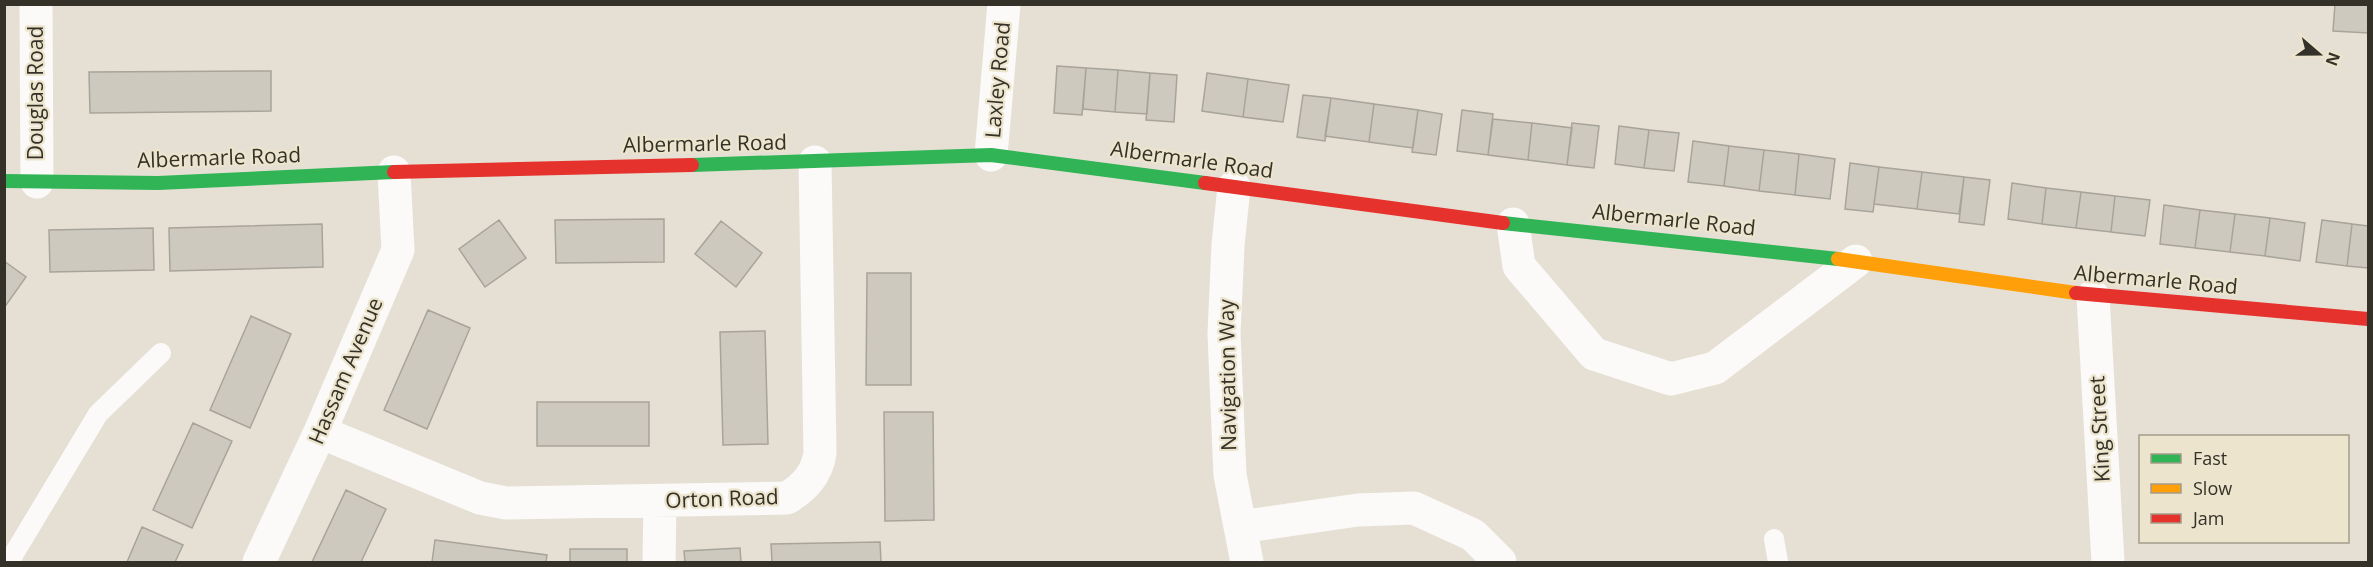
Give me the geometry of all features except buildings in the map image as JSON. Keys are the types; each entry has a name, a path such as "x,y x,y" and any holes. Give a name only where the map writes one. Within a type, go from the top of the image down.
{"street":[{"name":"Douglas Road","path":"36,4 37,182"},
{"name":"Laxley Road","path":"991,155 1004,4"},
{"name":"Albermarle Road","path":"4,181 159,183 394,172 815,162 991,155 1513,224 1856,261 2093,296 2368,319"},
{"name":"Orton Road","path":"320,432 480,498 506,503 787,498 801,489 818,467 820,453 815,162"},
{"name":"Hassam Avenue","path":"259,562 320,432 398,250 394,172"},
{"name":"Navigation Way","path":"1234,187 1228,244 1224,334 1230,475 1247,562"},
{"path":"1513,224 1519,266 1594,354 1671,379 1715,368 1856,261"},
{"name":"King Street","path":"2093,296 2108,562"},
{"path":"659,562 660,501"},
{"path":"1240,527 1358,510 1414,508 1473,535 1500,562"}],"lane":[{"path":"9,562 98,414 161,354"},
{"path":"1774,539 1778,562"}],"traffic: fast":[{"path":"692,165 991,155 1205,183"},
{"path":"4,181 158,183 394,172"},
{"path":"1503,223 1838,259"}],"traffic: slow":[{"path":"1838,259 2076,293"}],"traffic: jam":[{"path":"394,172 692,165"},
{"path":"1205,183 1503,223"},
{"path":"2076,293 2368,319"}]}
